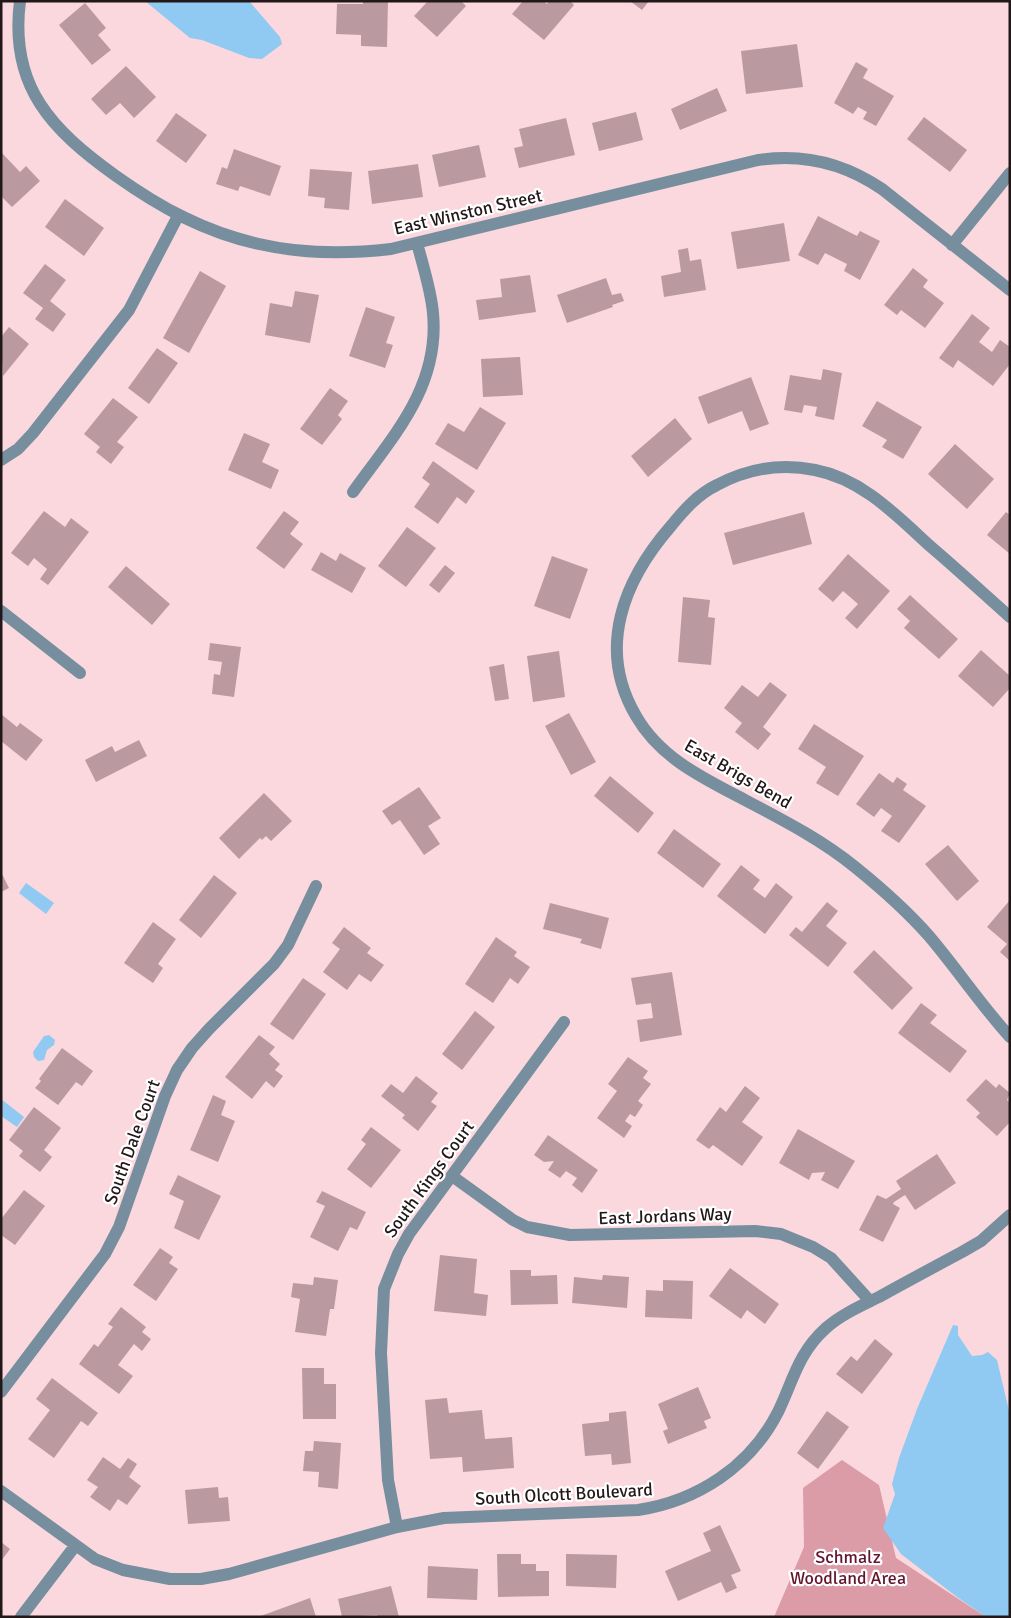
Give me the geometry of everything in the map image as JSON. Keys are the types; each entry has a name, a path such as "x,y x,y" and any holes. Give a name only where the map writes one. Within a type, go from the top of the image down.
{"street":[{"name":"East Winston Street","path":"20,1 18,18 23,62 36,97 49,118 78,148 147,198 178,216 224,235 295,250 362,252 417,243 758,160 779,157 820,160 862,175 1010,290"},
{"path":"952,245 1010,173"},
{"path":"1,460 18,449 33,433 116,329 143,285 178,216"},
{"path":"353,492 410,413 420,394 432,356 433,313 417,243"},
{"name":"East Brigs Bend","path":"1010,617 882,502 840,476 790,466 765,468 740,474 708,490 683,512 658,541 629,587 620,612 618,640 625,695 636,717 654,741 688,770 798,828 853,865 907,912 929,936 1010,1037"},
{"path":"1,610 80,673"},
{"name":"South Dale Court","path":"1,1392 105,1254 119,1228 165,1096 178,1070 192,1048 274,964 288,945 316,886"},
{"name":"South Kings Court","path":"397,1527 388,1470 381,1353 384,1290 398,1254 409,1234 564,1022"},
{"name":"East Jordans Way","path":"452,1176 513,1220 542,1230 570,1235 755,1231 797,1239 831,1258 846,1272 870,1301"},
{"name":"South Olcott Boulevard","path":"1,1492 75,1546 108,1565 148,1576 185,1580 229,1574 397,1527 444,1518 638,1510 660,1507 692,1495 730,1471 755,1447 778,1411 793,1373 814,1341 827,1327 847,1313 981,1241 1009,1217"},
{"path":"21,1617 75,1546"}],"green space":[{"name":"Schmalz Woodland Area","path":"842,1460 879,1485 896,1558 986,1617 774,1617 804,1547 803,1488"}],"water":[{"path":"145,1 249,1 280,37 282,44 262,59 249,58 202,40 190,38"},
{"path":"26,883 54,903 46,914 19,893"},
{"path":"49,1035 55,1040 54,1045 47,1050 44,1060 38,1061 34,1057 33,1052 44,1036"},
{"path":"1,1099 24,1117 17,1127 1,1116"},
{"path":"953,1325 958,1326 958,1335 972,1356 988,1352 997,1360 1010,1415 1010,1617 986,1617 957,1597 901,1554 883,1528 895,1494 892,1484 899,1458 917,1409"}],"building":[{"path":"363,1 388,1 387,47 361,46 361,35 336,34 337,4 363,4"},
{"path":"428,1 461,1 466,6 437,37 414,16"},
{"path":"523,1 543,1 547,4 549,1 570,1 574,5 544,40 512,14"},
{"path":"630,1 649,1 642,10"},
{"path":"85,3 106,28 98,35 111,50 92,65 59,25"},
{"path":"797,44 803,87 746,94 741,51"},
{"path":"856,62 868,69 863,78 894,96 876,126 863,119 867,112 858,107 853,114 834,103"},
{"path":"126,66 156,97 134,118 120,103 106,115 91,99"},
{"path":"717,88 727,111 680,130 671,109"},
{"path":"636,112 643,140 599,151 592,123"},
{"path":"176,113 207,135 186,163 156,141"},
{"path":"924,117 967,150 950,172 907,139"},
{"path":"566,118 575,155 519,168 514,148 523,146 519,129"},
{"path":"479,145 486,177 439,187 432,155"},
{"path":"234,149 281,166 270,196 240,186 238,191 216,184 222,167 227,169"},
{"path":"1,152 20,172 26,166 40,181 12,207 1,196"},
{"path":"418,164 423,197 372,204 368,171"},
{"path":"310,169 352,172 349,210 324,208 325,198 308,196"},
{"path":"65,199 104,228 84,256 45,227"},
{"path":"818,216 857,236 860,231 880,241 860,280 844,271 847,264 825,253 818,265 798,255"},
{"path":"784,223 790,261 737,269 731,232"},
{"path":"688,248 690,261 701,259 706,290 664,297 661,276 681,272 678,250"},
{"path":"45,264 66,280 50,301 66,314 53,332 35,319 43,308 23,293"},
{"path":"913,268 928,280 923,287 944,303 925,328 901,310 897,315 884,305"},
{"path":"200,271 226,286 189,353 163,338"},
{"path":"530,275 536,312 479,320 476,300 502,297 500,279"},
{"path":"606,278 612,295 621,293 624,301 612,305 613,307 567,323 557,295"},
{"path":"295,291 319,295 310,343 265,335 270,303 292,307"},
{"path":"366,307 395,317 386,343 393,345 385,368 349,356"},
{"path":"972,314 990,328 979,342 992,352 1000,340 1010,347 1010,364 993,386 958,360 953,368 939,358"},
{"path":"9,327 29,344 3,376 1,337"},
{"path":"157,348 178,363 149,404 128,388"},
{"path":"520,357 523,395 483,397 481,359"},
{"path":"823,369 842,373 834,420 815,416 817,407 804,405 802,413 784,410 790,375 821,380"},
{"path":"751,377 769,424 750,431 742,411 708,424 698,397"},
{"path":"330,388 348,401 338,415 342,419 322,445 300,429"},
{"path":"113,398 138,417 117,442 124,447 111,464 96,452 100,447 84,434"},
{"path":"877,401 922,427 903,459 882,447 887,440 862,426"},
{"path":"480,407 506,423 477,470 435,444 448,423 464,432"},
{"path":"675,418 692,439 648,477 631,456"},
{"path":"244,433 270,444 262,462 279,470 271,489 228,470"},
{"path":"955,444 994,479 967,509 928,474"},
{"path":"433,461 475,491 466,504 457,497 438,524 414,507 430,484 422,478"},
{"path":"44,511 65,527 71,518 89,532 48,585 40,579 47,569 34,558 28,566 11,553"},
{"path":"284,511 299,522 290,534 303,544 284,569 256,548"},
{"path":"804,512 812,544 733,565 724,533"},
{"path":"1006,512 1010,515 1010,554 987,535"},
{"path":"407,527 436,548 406,587 378,566"},
{"path":"321,552 336,561 340,553 366,568 352,593 311,570"},
{"path":"848,554 890,591 857,629 845,618 858,604 843,591 833,602 818,589"},
{"path":"552,556 588,569 570,619 534,606"},
{"path":"445,565 455,573 439,593 429,585"},
{"path":"126,566 170,604 152,625 108,587"},
{"path":"910,595 958,639 939,659 904,628 910,621 897,609"},
{"path":"683,597 710,600 708,617 715,618 711,665 678,662"},
{"path":"210,643 241,647 234,697 212,694 214,674 220,675 222,662 208,660"},
{"path":"981,650 1010,676 1010,688 993,707 958,676"},
{"path":"559,651 565,697 533,702 527,656"},
{"path":"504,664 509,699 495,701 489,667"},
{"path":"770,682 787,695 763,727 771,734 758,750 735,732 742,723 724,708 742,685 758,697"},
{"path":"569,713 596,762 571,775 545,726"},
{"path":"1,714 17,727 20,723 43,740 26,761 1,741"},
{"path":"814,724 864,756 838,796 816,783 826,767 798,749"},
{"path":"139,740 147,756 96,782 85,760 112,746 115,752"},
{"path":"879,773 893,783 897,777 907,784 903,790 926,806 899,843 881,831 892,816 881,808 874,817 856,804"},
{"path":"610,776 654,813 638,833 594,796"},
{"path":"419,787 441,818 428,826 440,844 424,855 400,820 392,825 382,811"},
{"path":"264,793 292,821 271,841 266,836 262,840 260,838 239,859 219,838"},
{"path":"674,829 721,864 703,888 657,853"},
{"path":"948,845 979,881 957,901 925,864"},
{"path":"741,865 760,880 753,889 765,898 776,883 793,897 765,934 717,896"},
{"path":"1,872 9,888 1,892"},
{"path":"214,875 237,893 201,938 179,920"},
{"path":"1010,900 1010,961 1000,952 1007,944 987,927"},
{"path":"827,902 838,911 826,926 847,943 828,967 789,935 796,927 802,932"},
{"path":"550,903 609,918 601,949 580,943 582,939 543,929"},
{"path":"153,922 176,939 158,964 163,968 153,983 124,963"},
{"path":"344,927 371,948 367,953 384,965 371,982 359,974 347,990 323,972 340,949 332,943"},
{"path":"496,937 517,952 514,956 530,967 518,984 510,978 493,1003 465,984"},
{"path":"874,950 913,988 892,1010 853,972"},
{"path":"672,972 682,1035 640,1042 637,1020 653,1018 651,1003 636,1005 631,978"},
{"path":"303,978 326,994 293,1040 270,1024"},
{"path":"921,1003 937,1015 930,1023 967,1051 950,1073 898,1033"},
{"path":"475,1011 495,1027 462,1070 442,1054"},
{"path":"259,1035 275,1047 269,1054 280,1064 275,1070 283,1076 274,1088 266,1081 252,1099 225,1077"},
{"path":"62,1048 93,1071 82,1086 76,1082 58,1105 35,1088 41,1081 39,1079"},
{"path":"628,1057 648,1071 643,1078 651,1084 638,1101 643,1105 635,1117 630,1114 625,1121 632,1126 624,1138 597,1118 617,1091 608,1084"},
{"path":"416,1076 438,1093 431,1102 437,1106 418,1131 402,1118 405,1115 381,1096 391,1084 403,1093"},
{"path":"986,1079 996,1088 999,1084 1010,1093 1007,1100 1010,1103 1010,1122 997,1136 976,1117 980,1113 966,1100"},
{"path":"745,1086 760,1098 742,1122 763,1137 742,1166 713,1145 709,1149 696,1140 720,1107 726,1112"},
{"path":"213,1095 226,1101 221,1115 235,1121 218,1162 190,1150"},
{"path":"34,1107 61,1128 44,1150 52,1157 40,1172 19,1156 23,1151 9,1140"},
{"path":"371,1127 401,1150 371,1188 347,1169 366,1144 361,1140"},
{"path":"798,1129 855,1161 838,1189 821,1180 825,1172 812,1173 809,1180 779,1163"},
{"path":"548,1135 598,1170 582,1193 572,1185 577,1178 566,1171 560,1178 548,1170 554,1161 544,1162 534,1155"},
{"path":"937,1154 956,1183 915,1210 905,1195 894,1202 893,1204 900,1208 883,1242 859,1230 877,1195 886,1199 901,1189 896,1181"},
{"path":"178,1175 221,1196 199,1240 174,1228 184,1201 169,1194"},
{"path":"24,1190 45,1206 15,1245 1,1235 1,1219"},
{"path":"322,1191 366,1212 357,1230 350,1227 338,1251 310,1237 325,1206 316,1202"},
{"path":"160,1248 173,1257 169,1263 178,1269 156,1301 133,1285"},
{"path":"440,1255 477,1259 474,1293 488,1295 486,1316 434,1311"},
{"path":"730,1268 779,1304 765,1324 747,1310 741,1319 709,1296"},
{"path":"510,1270 531,1270 531,1276 557,1275 558,1304 511,1305"},
{"path":"603,1275 629,1277 627,1308 572,1303 574,1277 602,1280"},
{"path":"314,1277 338,1280 334,1309 330,1309 326,1336 295,1332 300,1299 291,1297 293,1283 313,1285"},
{"path":"663,1280 693,1281 692,1319 645,1317 646,1290 663,1291"},
{"path":"121,1307 146,1327 142,1332 151,1339 142,1351 134,1344 118,1365 133,1376 119,1394 79,1364 94,1344 98,1347 113,1327 108,1324"},
{"path":"875,1339 893,1354 862,1394 836,1374 851,1356 857,1361"},
{"path":"302,1368 324,1368 324,1384 336,1384 336,1419 303,1419"},
{"path":"52,1378 98,1413 88,1426 81,1421 54,1458 28,1439 50,1410 36,1399"},
{"path":"698,1387 711,1418 704,1421 707,1428 668,1444 663,1431 668,1429 658,1404"},
{"path":"447,1398 449,1413 482,1410 485,1439 512,1437 514,1468 463,1472 462,1457 430,1459 425,1400"},
{"path":"626,1411 631,1463 612,1465 611,1454 585,1456 582,1424 609,1421 609,1413"},
{"path":"827,1411 849,1427 818,1469 797,1453"},
{"path":"314,1441 341,1443 338,1489 318,1487 319,1472 303,1471 305,1451 313,1451"},
{"path":"103,1457 120,1469 128,1458 137,1464 129,1477 141,1486 127,1505 118,1499 110,1511 90,1497 98,1487 87,1480"},
{"path":"218,1487 219,1498 228,1497 230,1521 188,1524 185,1490"},
{"path":"720,1525 741,1571 731,1575 737,1588 726,1593 721,1582 678,1601 665,1571 711,1551 703,1533"},
{"path":"1,1542 10,1549 1,1561"},
{"path":"497,1554 521,1554 521,1564 536,1564 536,1571 549,1571 549,1596 498,1597"},
{"path":"566,1554 617,1555 616,1588 566,1586"},
{"path":"428,1566 478,1569 477,1600 427,1598"},
{"path":"391,1586 399,1617 378,1617 377,1615 342,1617 338,1599"},
{"path":"310,1598 316,1617 258,1617"}]}
